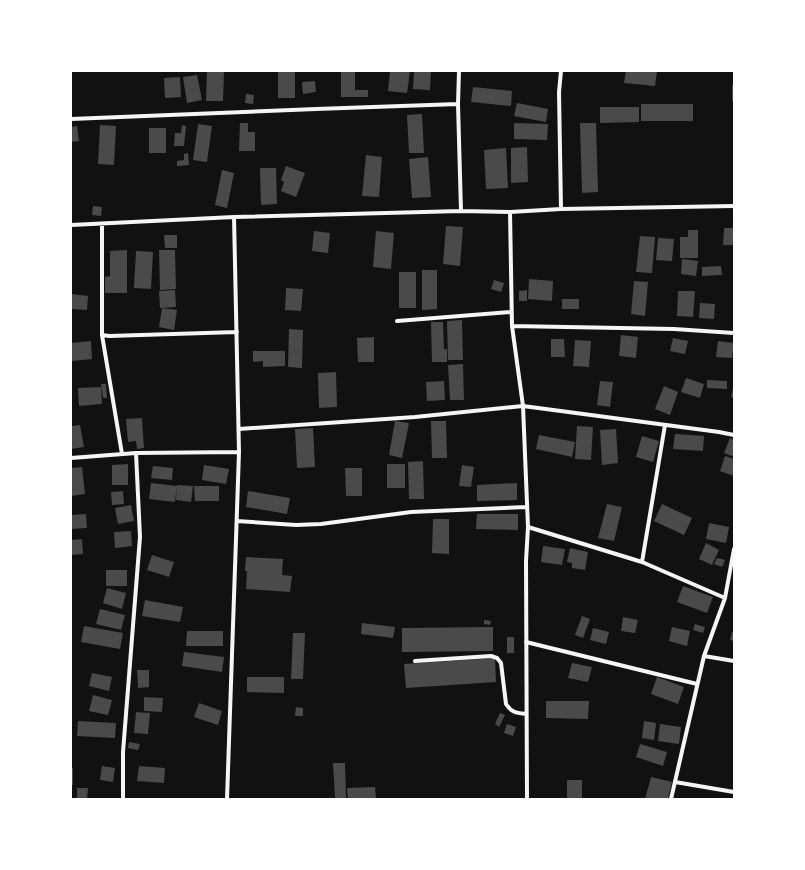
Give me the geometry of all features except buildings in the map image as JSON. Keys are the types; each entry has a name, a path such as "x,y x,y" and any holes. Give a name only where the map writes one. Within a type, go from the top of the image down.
{"street":[{"path":"459,71 458,104 461,211"},
{"path":"561,71 559,92 561,209"},
{"path":"71,119 458,104"},
{"path":"71,225 461,211 510,212 561,209 734,206"},
{"path":"510,212 511,312 523,406 528,527 526,642 527,799"},
{"path":"227,799 240,452 234,218"},
{"path":"102,224 102,335 122,454"},
{"path":"397,321 511,312"},
{"path":"512,326 674,329 734,333"},
{"path":"102,335 237,332"},
{"path":"239,429 415,417 523,406 734,435"},
{"path":"642,562 665,425"},
{"path":"71,458 136,453 240,452"},
{"path":"123,799 123,752 140,537 136,453"},
{"path":"237,520 296,525 321,524 410,512 527,507"},
{"path":"528,527 642,562 725,598"},
{"path":"671,799 704,656 725,598 734,549"},
{"path":"526,642 697,684"},
{"path":"415,660 491,656 497,658 501,663 506,704 514,713 526,714"},
{"path":"704,656 734,661"},
{"path":"676,782 734,792"}]}
